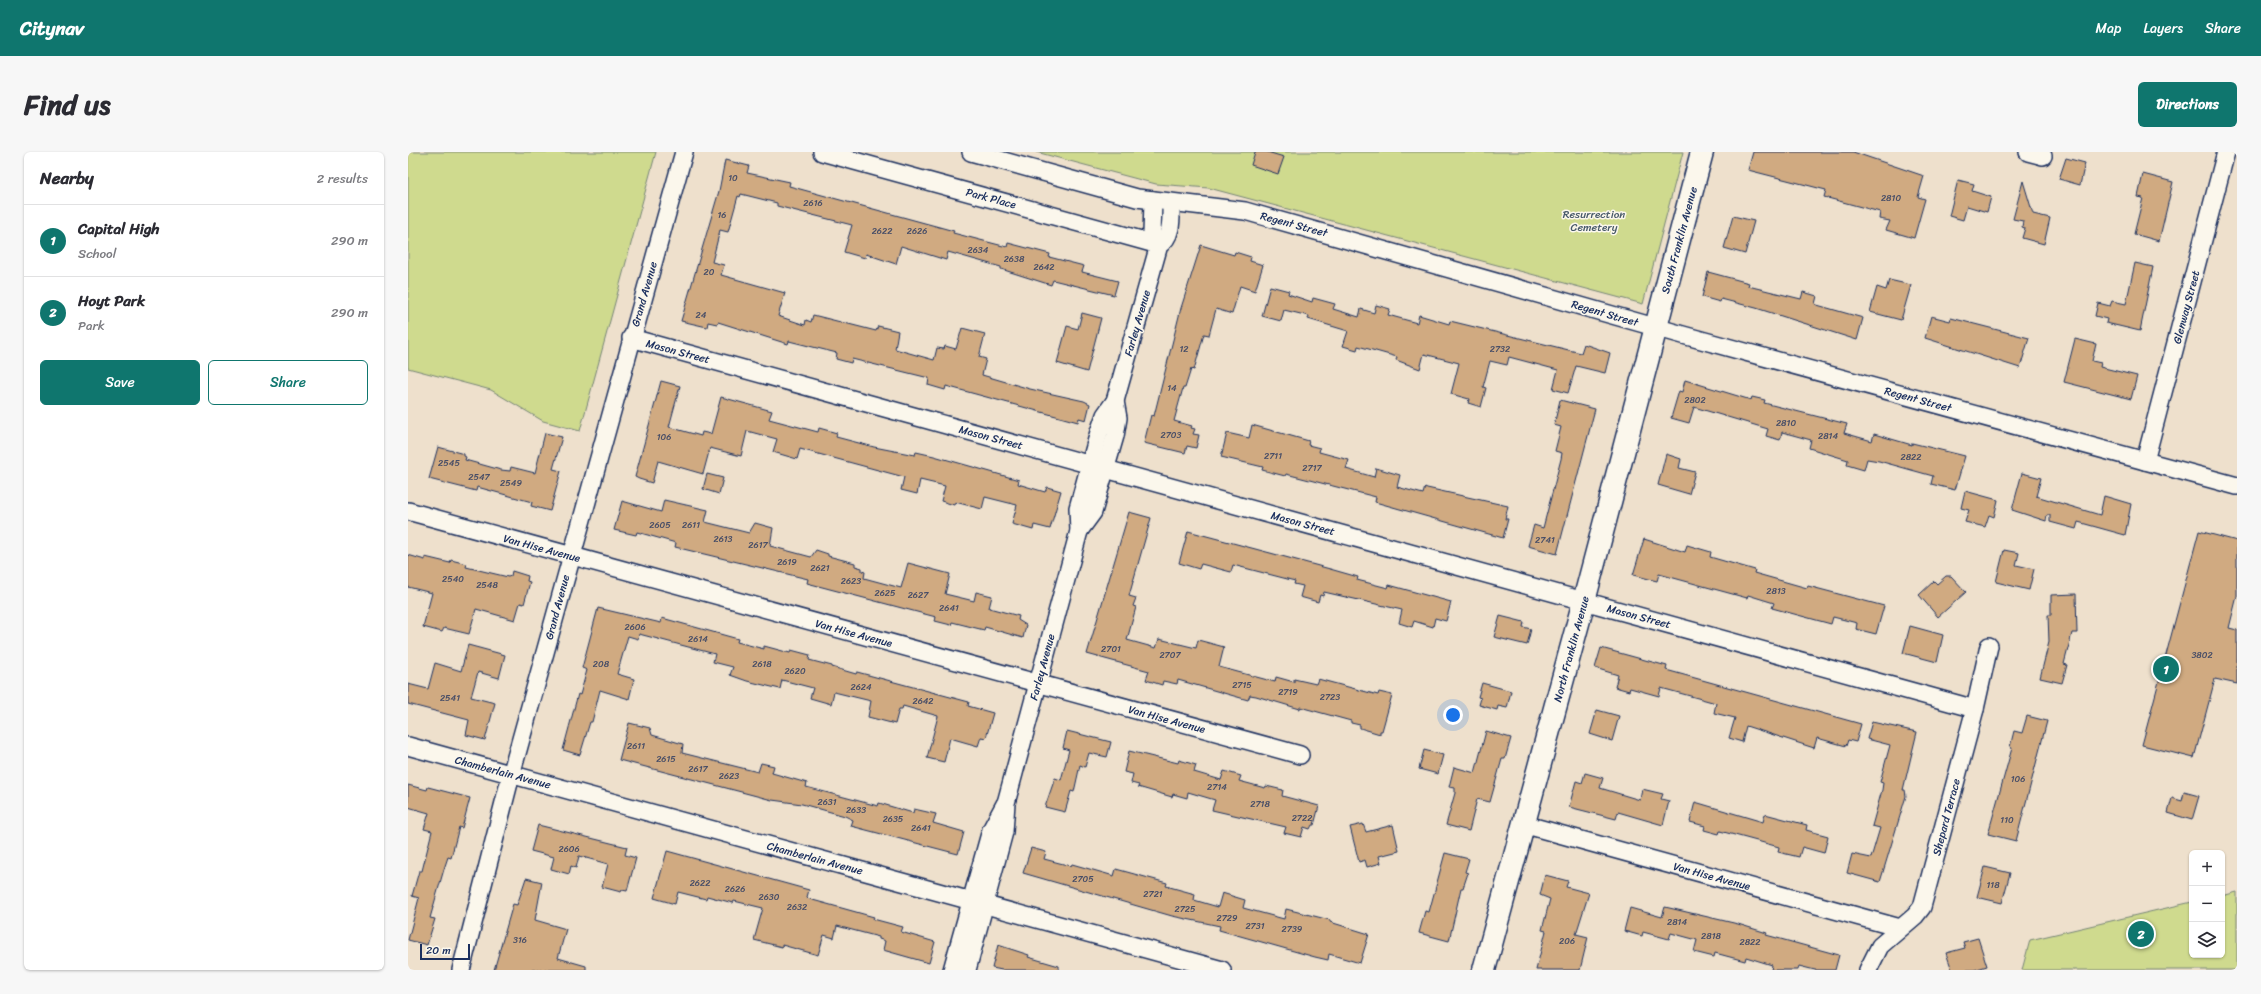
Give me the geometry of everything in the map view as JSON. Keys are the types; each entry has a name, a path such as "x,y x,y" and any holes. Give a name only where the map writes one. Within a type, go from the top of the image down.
{"street":[{"name":"Grand Avenue","path":"461,970 511,775 631,338 684,152"},
{"name":"Park Place","path":"822,152 1159,245"},
{"name":"Regent Street","path":"971,152 1153,200 1245,211 1655,327 2237,486"},
{"name":"South Franklin Avenue","path":"1655,327 1702,152"},
{"name":"Glenway Street","path":"2145,461 2226,152"},
{"path":"1153,200 1152,235 1159,245"},
{"name":"Farley Avenue","path":"967,970 991,830 998,813 1006,802 1079,531 1078,508 1098,467 1105,415 1116,400 1159,245 1168,235 1171,203"},
{"name":"North Franklin Avenue","path":"1484,970 1584,601 1655,327"},
{"name":"Mason Street","path":"631,338 1975,709"},
{"name":"Van Hise Avenue","path":"408,511 1300,755"},
{"name":"Shepard Terrace","path":"1868,970 1880,946 1922,906 1975,709 1989,646"},
{"name":"Chamberlain Avenue","path":"408,746 1222,970"},
{"name":"Van Hise Avenue","path":"1523,824 1900,928"},
{"name":"Farley Avenue","path":"952,970 978,903"}],"green space":[{"path":"408,152 656,152 580,431 543,421 491,390 408,368"},
{"name":"Resurrection Cemetery","path":"1036,152 1683,152 1643,304 1209,188 1156,184"},
{"path":"2237,892 2237,970 2022,970 2030,940 2189,903 2189,958 2225,958 2225,895"}],"building":[{"path":"1255,152 1267,152 1284,157 1278,174 1251,165"},
{"path":"1753,152 1853,152 1924,176 1918,197 1925,199 1914,238 1886,230 1890,221 1879,219 1880,212 1824,197 1826,190 1748,170"},
{"path":"2066,158 2085,163 2080,185 2059,179"},
{"path":"725,160 749,166 747,173 790,182 789,186 954,231 953,233 1007,247 1008,243 1050,254 1049,257 1084,266 1082,272 1118,281 1114,295 1053,280 1051,285 1001,269 1001,267 948,252 946,260 901,246 896,264 866,254 865,258 844,252 852,225 777,206 777,203 741,194 740,197 738,196 728,232 720,230 712,262 724,265 721,275 785,293 778,316 805,325 806,320 811,322 813,315 876,331 878,326 898,331 895,349 934,360 937,348 944,349 945,346 956,349 962,328 985,334 979,357 986,359 982,375 1030,389 1084,401 1090,404 1086,420 1079,418 1078,422 946,386 945,390 928,385 929,378 852,359 851,363 836,359 837,353 789,341 788,344 718,322 717,324 708,322 707,327 681,321 719,191"},
{"path":"2143,174 2173,182 2159,241 2134,234 2143,198 2138,197"},
{"path":"1958,180 1974,184 1972,191 1991,197 1987,212 1967,206 1963,220 1949,216"},
{"path":"2023,181 2033,214 2050,218 2044,244 2022,238 2025,228 2022,227 2023,221 2013,219"},
{"path":"1733,216 1754,221 1745,254 1724,248"},
{"path":"1201,245 1234,255 1235,252 1251,257 1250,261 1263,265 1255,291 1240,286 1232,314 1216,309 1209,335 1204,334 1194,370 1191,369 1185,388 1183,388 1174,421 1192,426 1191,428 1195,429 1193,434 1199,435 1196,448 1187,446 1185,453 1144,443 1151,415 1154,416 1181,308"},
{"path":"2135,263 2153,267 2140,331 2106,323 2107,319 2095,316 2098,303 2110,306 2112,301 2126,304"},
{"path":"1708,272 1749,283 1748,286 1801,299 1803,292 1817,296 1815,304 1817,305 1863,318 1857,340 1756,308 1721,299 1720,302 1702,297"},
{"path":"1889,280 1911,285 1901,320 1870,312 1877,287 1886,290"},
{"path":"1270,286 1289,291 1288,294 1312,302 1313,298 1335,304 1333,309 1359,317 1361,309 1374,313 1376,305 1390,309 1388,315 1417,323 1419,315 1449,324 1450,321 1581,353 1584,344 1610,353 1605,373 1576,366 1568,393 1553,389 1558,370 1509,357 1507,365 1490,361 1483,387 1486,388 1481,407 1468,403 1469,399 1451,394 1459,363 1424,354 1420,369 1396,360 1397,357 1358,346 1357,350 1343,346 1348,331 1308,319 1309,316 1284,310 1281,321 1262,316"},
{"path":"1082,313 1101,318 1087,372 1057,363 1067,326 1078,329"},
{"path":"1931,316 1950,321 1951,318 2029,338 2020,368 1925,338"},
{"path":"2075,339 2096,344 2092,361 2101,363 2100,367 2137,376 2131,399 2064,382"},
{"path":"1685,380 1751,400 1752,397 1765,400 1764,403 1847,424 1844,433 1872,441 1874,434 1912,445 1912,443 1965,456 1955,490 1931,484 1933,476 1879,461 1867,459 1864,470 1847,465 1848,460 1809,448 1811,440 1782,432 1780,440 1766,436 1768,429 1694,407 1689,423 1671,418 1679,391 1682,392"},
{"path":"661,381 680,386 669,427 701,436 702,432 711,434 721,397 772,411 769,419 818,432 819,428 837,433 836,437 874,447 915,455 916,452 934,456 1019,480 1018,484 1045,492 1047,487 1061,491 1050,529 1034,525 1033,530 1012,524 1017,505 985,497 982,509 955,502 954,505 941,501 945,486 920,480 917,494 901,490 904,477 800,449 797,459 773,452 777,439 747,431 741,456 710,448 703,474 658,461 652,483 639,479 635,477"},
{"path":"1560,400 1595,409 1557,554 1528,546 1534,525 1543,528 1561,459 1562,453 1555,451 1561,427 1554,425"},
{"path":"1252,425 1309,441 1308,445 1320,448 1319,452 1349,460 1346,469 1374,477 1376,468 1400,475 1397,487 1423,494 1425,487 1508,506 1505,519 1508,519 1503,538 1375,502 1376,497 1286,474 1285,476 1262,470 1263,467 1221,457 1227,433 1249,438"},
{"path":"545,433 562,437 553,469 561,471 550,511 531,506 532,502 477,487 476,491 429,479 438,447 464,454 466,457 465,460 501,470 510,471 511,467 535,473"},
{"path":"1666,454 1681,459 1679,468 1695,472 1689,494 1658,485"},
{"path":"2022,473 2041,478 2036,496 2100,515 2104,496 2131,504 2125,535 2078,522 2076,529 2050,522 2050,515 2047,515 2046,521 2012,510"},
{"path":"707,474 723,478 719,494 703,489"},
{"path":"1965,491 1998,500 1994,517 1989,515 1985,527 1965,522 1969,510 1961,508"},
{"path":"664,500 708,510 705,522 749,533 755,523 773,528 770,546 811,557 816,550 828,554 828,556 855,563 855,566 862,568 862,571 865,572 864,578 901,588 908,563 950,574 945,594 974,601 976,592 992,596 989,608 1019,616 1018,620 1026,625 1023,638 985,627 984,630 952,622 951,625 935,621 936,617 807,583 808,579 675,547 676,543 637,532 636,535 614,530 622,501 661,512"},
{"path":"1129,512 1151,518 1129,596 1136,598 1133,606 1136,607 1127,640 1156,648 1159,639 1196,648 1198,640 1224,647 1219,667 1275,682 1276,677 1294,682 1294,679 1316,684 1318,679 1378,695 1379,692 1392,695 1380,734 1360,728 1360,725 1351,723 1351,721 1300,707 1300,709 1256,696 1250,695 1248,700 1178,680 1177,684 1163,681 1162,685 1146,680 1149,671 1087,654"},
{"path":"1188,531 1358,577 1357,580 1388,588 1389,585 1451,602 1446,621 1435,618 1433,627 1414,621 1412,627 1399,623 1402,610 1324,592 1323,596 1320,595 1318,602 1300,597 1303,586 1294,584 1295,581 1233,565 1231,572 1201,564 1199,569 1179,563"},
{"path":"2199,531 2237,541 2237,596 2229,628 2237,630 2237,684 2215,679 2194,758 2142,745"},
{"path":"1644,539 1685,552 1687,545 1711,552 1710,557 1755,570 1754,573 1807,588 1808,586 1884,606 1876,634 1856,629 1857,623 1833,617 1831,624 1772,608 1774,603 1748,595 1747,598 1659,574 1657,581 1633,575"},
{"path":"2004,550 2019,553 2016,565 2034,569 2029,590 1996,582"},
{"path":"408,555 425,560 425,557 450,563 451,560 467,564 466,567 508,577 511,576 512,571 528,576 527,581 530,582 524,604 520,603 515,620 476,609 469,634 444,628 442,632 423,627 432,593 408,587"},
{"path":"1946,576 1951,576 1966,592 1938,617 1919,595 1934,581 1937,584"},
{"path":"2076,594 2077,633 2072,633 2064,664 2067,665 2062,683 2040,678 2049,642 2048,615 2051,615 2051,595"},
{"path":"598,608 661,623 662,618 738,639 737,642 764,649 764,646 790,653 791,650 810,655 809,660 832,667 856,674 857,672 969,702 968,706 993,713 986,738 981,737 978,746 950,738 944,762 927,758 938,716 903,706 902,709 899,709 895,724 868,717 871,701 834,692 831,704 810,698 813,688 782,680 780,689 747,681 730,675 733,667 713,662 715,654 639,634 638,639 628,636 617,674 634,679 629,699 600,690 592,722 590,722 580,755 563,750 578,694 580,695 587,670 582,668"},
{"path":"1500,616 1524,622 1523,627 1531,629 1527,645 1494,637"},
{"path":"1910,626 1943,635 1937,662 1903,653"},
{"path":"468,645 505,655 499,678 478,672 471,697 495,703 485,740 466,735 469,720 408,704 408,684 428,689 435,663 461,671"},
{"path":"1601,648 1667,666 1666,670 1861,724 1856,742 1848,740 1846,746 1817,738 1814,748 1746,726 1742,742 1729,738 1735,718 1714,713 1716,703 1661,688 1659,696 1630,688 1629,691 1615,687 1618,675 1595,668"},
{"path":"1482,683 1511,691 1507,708 1498,706 1497,710 1479,705 1481,698 1478,697"},
{"path":"1597,710 1619,716 1612,741 1590,734"},
{"path":"2027,716 2047,721 2016,841 1988,834 2012,748 2010,747 2014,731 2022,733"},
{"path":"1872,722 1917,732 1903,790 1905,790 1906,796 1880,882 1847,873 1852,854 1871,858 1880,828 1872,826 1882,790 1883,783 1880,782 1890,745 1867,739"},
{"path":"629,723 650,728 652,735 683,744 682,753 758,772 761,763 774,766 772,773 807,783 806,787 878,806 879,803 913,813 914,809 936,814 933,823 964,832 958,854 851,826 853,820 845,816 802,804 772,800 619,760"},
{"path":"1067,731 1111,742 1107,757 1089,753 1085,767 1080,765 1074,792 1071,791 1065,812 1045,807 1055,778 1061,780 1069,750 1063,748"},
{"path":"1486,731 1511,738 1505,759 1502,759 1490,802 1477,799 1469,831 1446,825 1455,793 1455,788 1449,787 1454,767 1475,773"},
{"path":"1424,750 1443,755 1438,774 1419,769"},
{"path":"1129,751 1178,763 1179,760 1196,765 1194,772 1221,780 1224,771 1241,776 1239,781 1265,788 1266,786 1283,790 1282,796 1319,806 1314,825 1312,825 1310,829 1304,827 1301,837 1284,833 1286,827 1212,810 1215,800 1188,792 1187,798 1173,794 1172,797 1138,787 1139,785 1131,783 1133,774 1124,772"},
{"path":"1585,773 1603,778 1600,788 1640,800 1642,789 1663,794 1661,799 1669,801 1663,825 1618,812 1616,819 1569,807 1576,781 1582,783"},
{"path":"408,785 427,790 428,787 470,798 462,828 459,827 451,858 448,857 444,869 430,918 435,919 427,945 408,940 419,898 412,896 419,871 422,871 432,831 424,829 429,813 408,807"},
{"path":"2184,792 2199,796 2192,820 2168,813 2172,798 2182,801"},
{"path":"1695,802 1763,822 1765,814 1807,825 1806,830 1828,836 1824,853 1802,847 1799,857 1778,852 1779,847 1720,831 1719,834 1704,830 1705,826 1690,822"},
{"path":"1363,824 1366,832 1393,825 1399,851 1379,856 1381,863 1367,867 1365,860 1359,862 1350,827"},
{"path":"538,825 627,847 625,855 636,858 627,891 622,890 621,892 602,887 608,864 579,856 576,868 571,866 569,874 551,869 554,857 531,851"},
{"path":"1031,848 1046,852 1044,859 1071,866 1072,864 1114,876 1116,869 1167,883 1166,886 1195,894 1194,900 1218,907 1222,893 1245,900 1243,908 1284,919 1286,909 1330,920 1330,922 1369,934 1360,963 1329,954 1328,960 1315,957 1219,930 1220,926 1172,916 1023,873"},
{"path":"667,851 809,890 807,897 809,899 874,917 873,919 903,927 901,932 935,942 929,963 883,950 885,941 879,939 879,937 837,926 834,938 824,935 818,955 782,945 782,947 754,940 763,908 734,901 733,903 707,896 706,899 678,892 675,904 654,898"},
{"path":"1445,853 1469,859 1465,872 1468,873 1463,888 1461,888 1449,941 1419,933 1425,911 1429,912"},
{"path":"1985,867 2010,873 2002,903 1977,897"},
{"path":"1545,875 1568,881 1566,887 1589,893 1576,934 1588,937 1580,970 1536,970 1546,931 1542,930 1550,899 1540,895"},
{"path":"526,878 542,882 535,920 566,929 558,958 586,966 586,970 494,970 513,904 517,905"},
{"path":"1665,907 1738,924 1767,933 1766,935 1839,955 1835,970 1815,970 1799,966 1798,970 1771,970 1772,965 1746,957 1745,961 1715,953 1714,957 1694,952 1697,940 1671,933 1669,939 1643,932 1642,936 1624,931 1630,908 1662,917"},
{"path":"1978,938 1987,966 1974,970 1952,970 1946,953 1965,948 1963,942"},
{"path":"998,945 1029,955 1028,957 1059,966 1059,970 1002,970 992,968"}],"place":[{"name":"Capital High","path":"2166,669"},
{"name":"Hoyt Park","path":"2141,934"}]}
